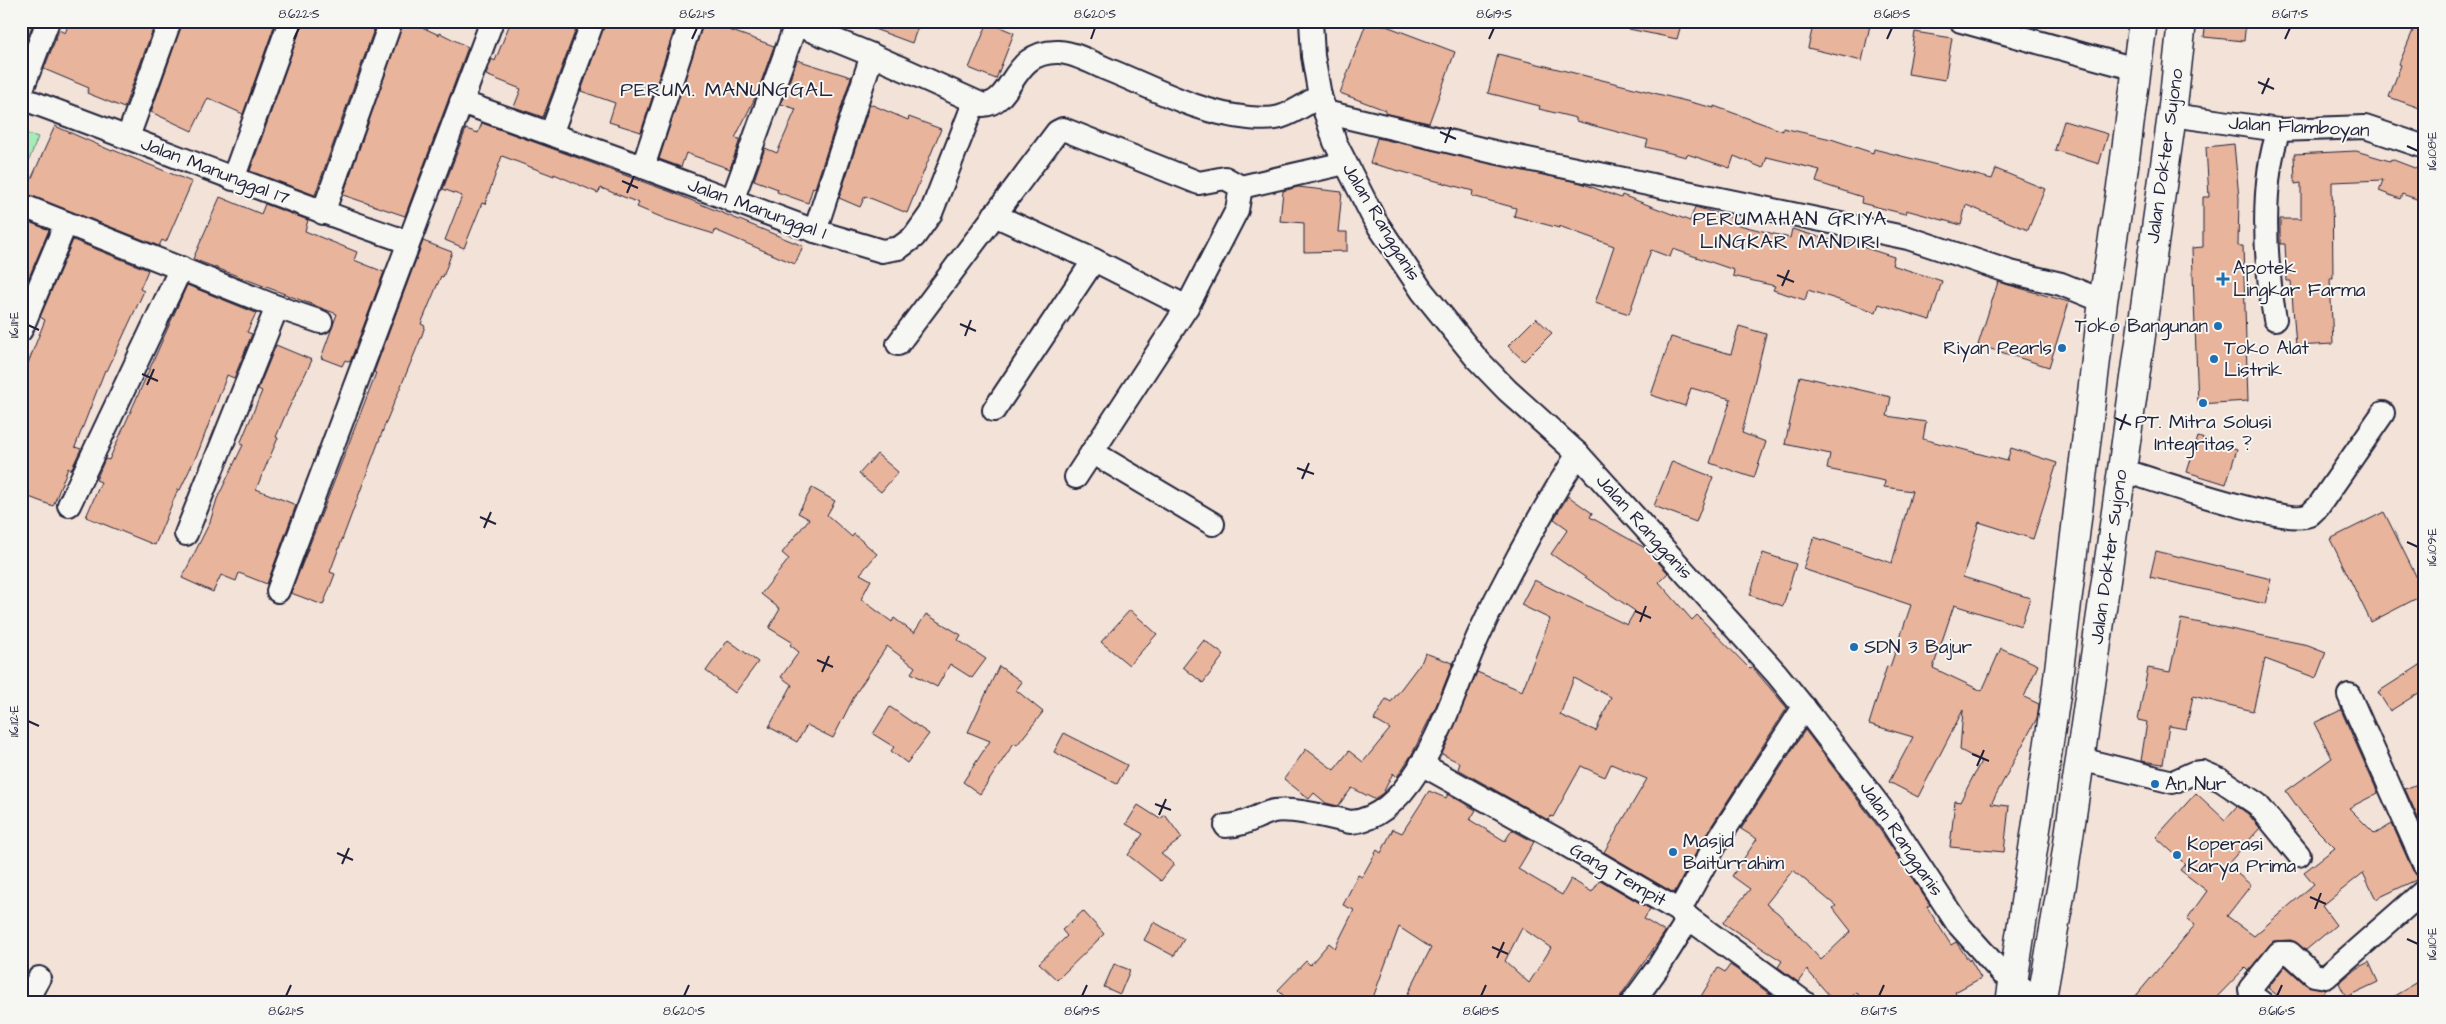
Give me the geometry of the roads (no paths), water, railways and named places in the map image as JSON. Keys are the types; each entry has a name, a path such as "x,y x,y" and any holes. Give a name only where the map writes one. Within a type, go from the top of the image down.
{"highway":[{"path":"2012,993 2056,695 2103,301 2143,21"},
{"name":"Jalan Dokter Sujono","path":"2041,1002 2057,912 2122,470 2172,115 2182,21"}],"street":[{"path":"21,92 48,21"},
{"path":"128,137 170,21"},
{"path":"234,179 290,21"},
{"path":"323,213 391,21"},
{"path":"551,134 593,21"},
{"path":"643,167 691,21"},
{"name":"Jalan Rangganis","path":"1311,21 1313,56 1323,104 1334,142 1374,219 1397,256 1448,326 1507,390 1578,454 1804,707 1887,816 1957,923 2002,973 2012,993 2041,1002"},
{"path":"1961,21 2136,69"},
{"path":"278,591 460,102 486,23"},
{"path":"732,201 792,23 872,55 974,103 988,105 999,100 1024,64 1037,56 1059,52 1074,56 1190,105 1240,117 1266,119 1279,117 1323,104 1494,152 1908,238 2010,272 2061,284 2103,301"},
{"path":"816,231 872,55"},
{"name":"Jalan Manunggal 17","path":"21,98 128,137 323,213 408,242"},
{"name":"Jalan Manunggal 1","path":"460,102 816,231 882,251 899,248 914,237 931,213 974,103"},
{"name":"Jalan Flamboyan","path":"2172,115 2279,130 2365,127 2424,144"},
{"path":"898,344 1057,132 1063,129 1199,183 1225,178 1241,187 1345,163"},
{"path":"2275,319 2266,247 2271,152 2279,130"},
{"path":"1076,477 1187,307 1237,210 1241,187"},
{"path":"21,205 277,307 321,322"},
{"path":"994,215 1094,260 1187,307"},
{"path":"21,330 66,223"},
{"path":"994,410 1094,260"},
{"path":"69,506 181,268"},
{"path":"186,534 277,307"},
{"path":"2122,470 2256,510 2294,517 2309,516 2318,507 2383,413"},
{"path":"1092,452 1213,524"},
{"path":"1226,826 1238,826 1270,811 1286,810 1352,822 1372,818 1398,797 1421,764 1450,708 1482,627 1501,588 1541,512 1578,454"},
{"path":"2349,695 2425,866"},
{"path":"1632,1003 1658,966 1718,840 1804,707"},
{"path":"2080,759 2173,782 2193,773 2202,772 2221,780 2257,804 2299,854"},
{"name":"Gang Tempit","path":"1421,764 1558,840 1684,914 1805,1003"},
{"path":"2262,1003 2252,995 2250,989 2279,953 2290,953 2318,977 2326,977 2425,890"},
{"path":"25,1003 39,978"}],"place":[{"name":"Apotek Lingkar Farma","path":"2223,279"},
{"name":"Toko Bangunan","path":"2218,326"},
{"name":"Riyan Pearls","path":"2062,348"},
{"name":"Toko Alat Listrik","path":"2214,359"},
{"name":"PT. Mitra Solusi Integritas ?","path":"2203,403"},
{"name":"SDN 3 Bajur","path":"1854,647"},
{"name":"An Nur","path":"2155,784"},
{"name":"Masjid Baiturrahim","path":"1673,852"},
{"name":"Koperasi Karya Prima","path":"2177,855"}],"district":[{"name":"PERUM. MANUNGGAL","path":"727,90"},
{"name":"PERUMAHAN GRIYA LINGKAR MANDIRI","path":"1790,230"}]}
